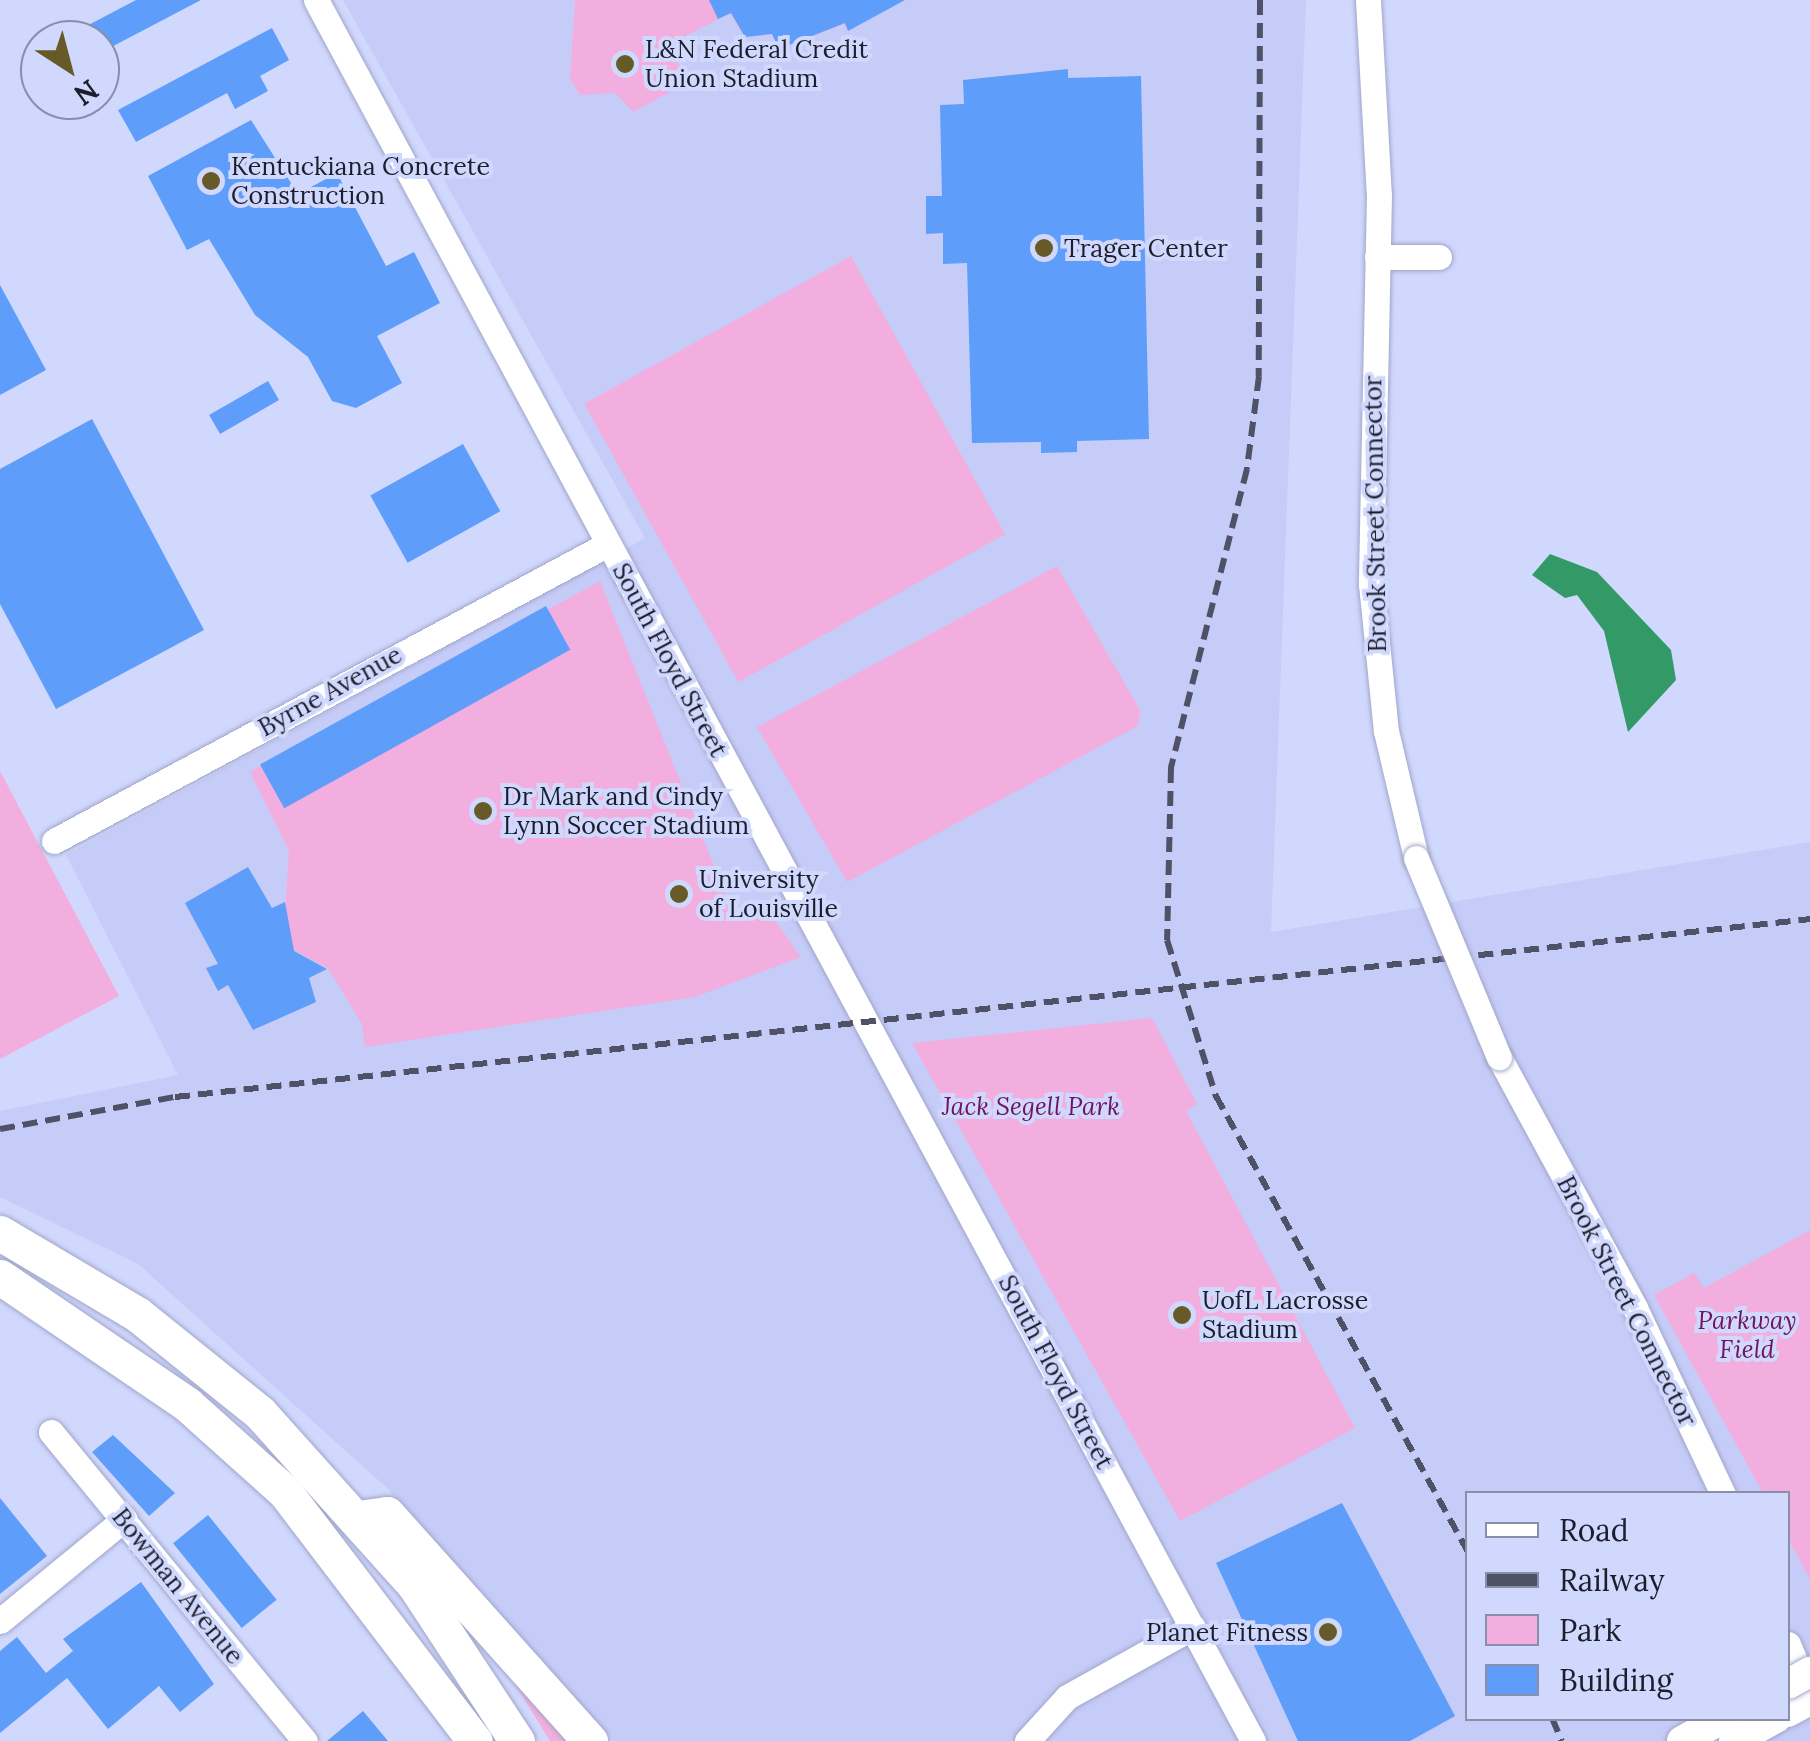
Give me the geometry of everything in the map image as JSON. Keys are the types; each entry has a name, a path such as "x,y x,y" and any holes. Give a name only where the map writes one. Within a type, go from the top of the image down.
{"highway":[{"path":"0,1233 40,1254 195,1357 358,1518 415,1586 517,1741"},
{"path":"0,1277 91,1332 243,1452 388,1618 476,1741"},
{"path":"358,1518 388,1514 590,1741"},
{"path":"388,1618 446,1741"}],"main road":[{"path":"1682,1741 1719,1721"},
{"path":"1734,1741 1770,1721"}],"street":[{"name":"South Floyd Street","path":"316,0 1253,1741"},
{"name":"Brook Street Connector","path":"1368,0 1378,256 1371,478 1380,688 1416,858 1476,1012 1595,1234 1721,1491"},
{"path":"1378,256 1439,257"},
{"name":"Byrne Avenue","path":"54,841 608,544"},
{"name":"Bowman Avenue","path":"51,1432 304,1741"},
{"path":"0,1621 124,1520"},
{"path":"1028,1741 1066,1697 1193,1627"},
{"path":"1790,1649 1810,1699"}],"shaded area":[{"name":"University of Louisville","path":"343,0 1306,0 1271,932 1810,842 1810,1741 614,1741 388,1489 138,1264 0,1197 0,1111 178,1075 66,855 645,538"},
{"path":"1550,554 1597,572 1671,650 1676,680 1628,732 1604,631 1577,595 1565,598 1532,575"}],"green space":[{"name":"L&N Federal Credit Union Stadium","path":"575,0 893,0 848,31 844,24 779,49 772,34 745,37 730,13 670,44 687,83 633,112 615,93 580,95 570,79"},
{"path":"851,256 1005,534 738,682 584,404"},
{"path":"1057,566 1140,710 1138,726 847,882 757,727"},
{"name":"Dr Mark and Cindy Lynn Soccer Stadium","path":"600,581 733,913 762,902 801,957 695,997 365,1047 362,1024 328,968 283,945 289,851 250,772"},
{"path":"0,771 119,996 0,1059"},
{"name":"UofL Lacrosse Stadium","path":"1152,1018 1197,1104 1186,1111 1355,1428 1180,1521 912,1043"},
{"name":"Parkway Field","path":"1810,1230 1810,1580 1790,1542 1790,1491 1762,1491 1654,1295 1694,1273 1704,1288"},
{"path":"492,1647 581,1741 550,1741"}],"building":[{"path":"136,0 201,0 120,43 120,20 98,20"},
{"path":"709,0 905,0 848,31 845,23 779,49 772,34 745,37 731,13 718,19"},
{"path":"272,28 289,60 260,76 268,91 235,109 227,93 136,142 120,109"},
{"name":"Trager Center","path":"1068,69 1068,78 1141,76 1149,439 1077,441 1077,452 1041,453 1041,442 972,443 967,263 943,264 943,233 926,234 926,196 942,196 940,105 964,104 963,80"},
{"path":"251,120 298,194 337,173 386,266 414,252 440,303 377,336 402,383 356,408 332,401 308,357 255,315 209,239 187,250 148,176"},
{"path":"0,285 46,370 0,395"},
{"path":"268,381 279,400 220,434 209,415"},
{"path":"92,419 204,630 56,709 0,604 0,469"},
{"path":"463,444 500,511 408,563 370,495"},
{"path":"546,606 570,650 284,808 260,765"},
{"path":"248,867 272,908 285,902 294,951 327,969 309,978 316,1002 253,1030 228,985 218,991 206,968 218,964 185,903"},
{"path":"113,1435 175,1493 149,1516 92,1452"},
{"path":"0,1498 47,1556 0,1594"},
{"name":"Planet Fitness","path":"1342,1503 1455,1716 1410,1741 1298,1741 1216,1563"},
{"path":"208,1515 277,1600 242,1628 173,1543"},
{"path":"141,1582 214,1684 180,1712 159,1686 108,1729 67,1678 0,1733 0,1651 17,1637 46,1673 73,1651 63,1639"},
{"path":"363,1711 388,1741 327,1741"}],"railway":[{"path":"1260,0 1259,376 1247,469 1171,768 1167,940 1216,1096 1465,1547"},
{"path":"0,1129 175,1097 1810,919"},
{"path":"1553,1721 1562,1741"}],"place":[{"name":"L&N Federal Credit Union Stadium","path":"625,64"},
{"name":"Kentuckiana Concrete Construction","path":"211,181"},
{"name":"Trager Center","path":"1044,248"},
{"name":"Dr Mark and Cindy Lynn Soccer Stadium","path":"483,811"},
{"name":"University of Louisville","path":"679,894"},
{"name":"UofL Lacrosse Stadium","path":"1182,1315"},
{"name":"Planet Fitness","path":"1328,1632"}],"park label":[{"name":"Jack Segell Park","path":"1031,1106"}]}
